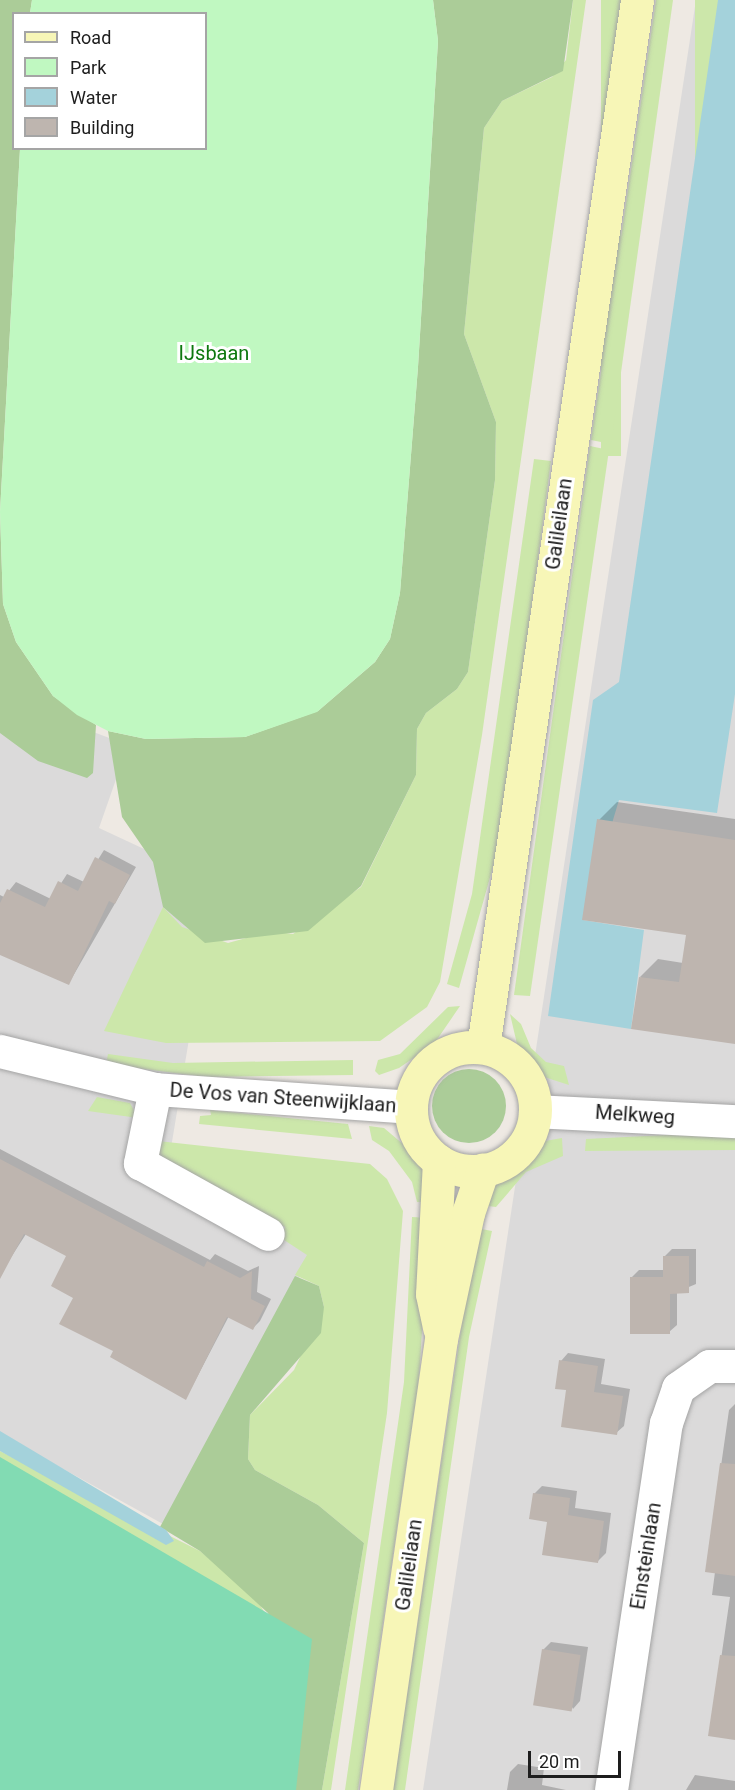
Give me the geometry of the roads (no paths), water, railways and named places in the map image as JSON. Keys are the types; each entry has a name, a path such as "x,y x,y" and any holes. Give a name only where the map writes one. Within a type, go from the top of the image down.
{"main road":[{"name":"Galileilaan","path":"483,1047 637,0"},
{"path":"465,1047 483,1047 500,1053 520,1070 533,1093 535,1111 525,1143 499,1166 483,1169 439,1161 420,1142 410,1107 413,1090 433,1061 465,1047"},
{"name":"Galileilaan","path":"439,1161 432,1294 441,1339"},
{"name":"Galileilaan","path":"376,1790 441,1339 468,1213 483,1169"}],"street":[{"name":"De Vos van Steenwijklaan","path":"0,1051 155,1089 410,1107"},
{"name":"De Vos van Steenwijklaan","path":"155,1089 140,1163 268,1234"},
{"name":"Melkweg","path":"535,1111 735,1121"},
{"name":"Einsteinlaan","path":"610,1790 666,1423 678,1388 709,1366 735,1366"}],"water":[{"path":"718,0 735,0 735,694 717,813 619,800 583,920 644,930 631,1029 548,1016 593,700 619,682"},
{"path":"0,1431 166,1530 174,1541 166,1545 0,1451"}],"park label":[{"name":"IJsbaan","path":"214,353"}]}
